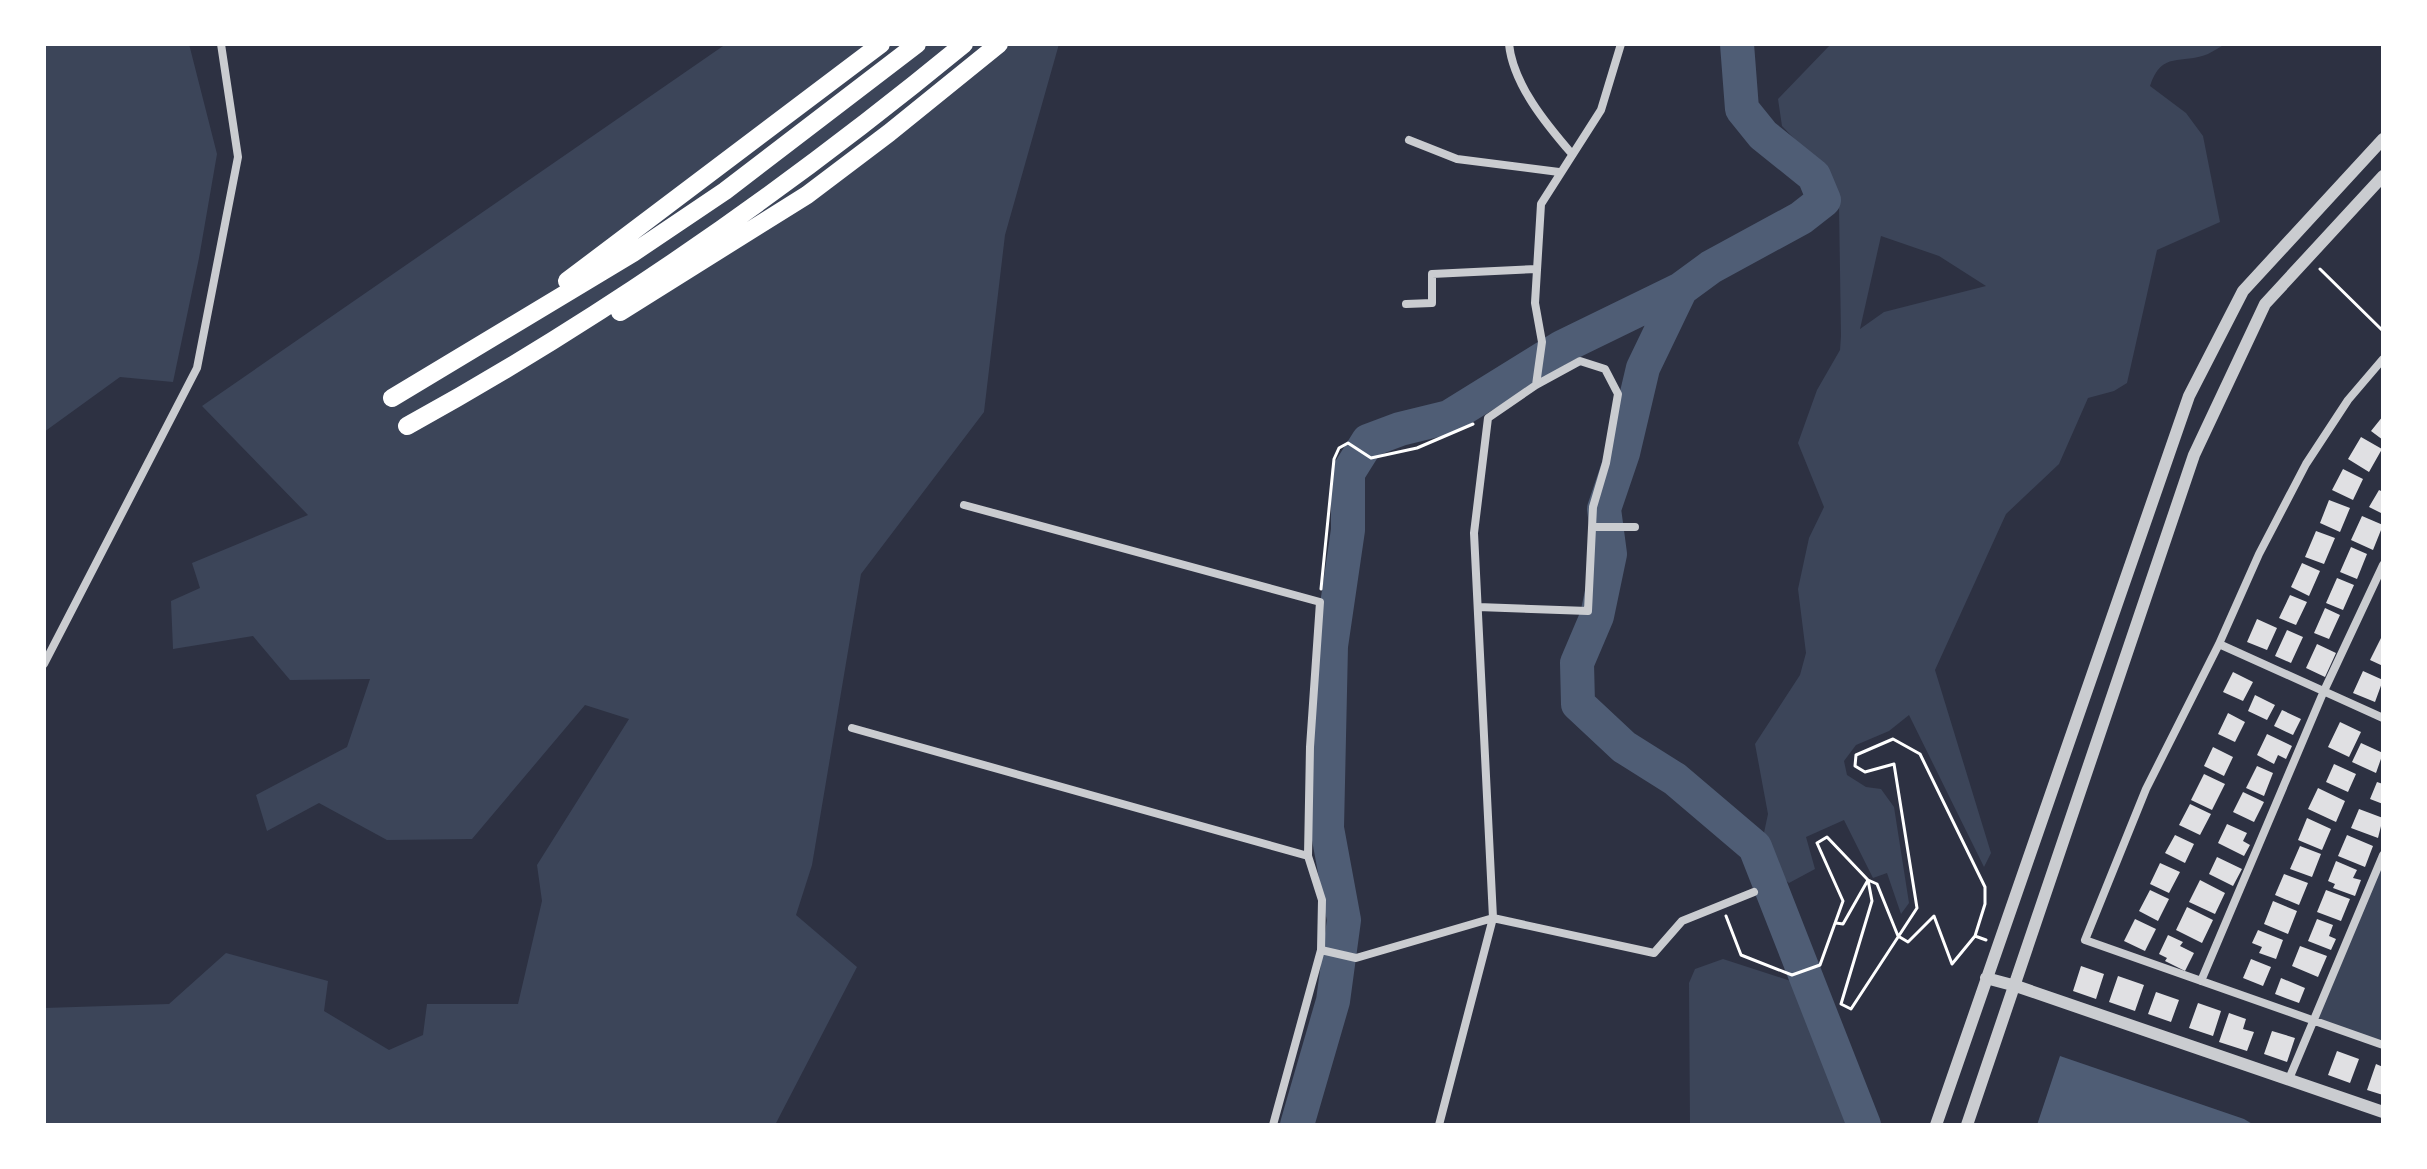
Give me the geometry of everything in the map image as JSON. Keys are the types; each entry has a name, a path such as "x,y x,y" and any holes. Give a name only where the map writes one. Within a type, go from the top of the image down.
{"highway":[{"path":"458,359 614,247 881,44"},
{"path":"392,398 633,253 725,191 917,44"},
{"path":"476,388 577,326 740,216 832,149 964,44"},
{"path":"407,426 623,310 807,195 999,44"}],"street":[{"path":"44,664 197,368 238,157 221,44"},
{"path":"1509,44 1510,55 1536,112 1572,154"},
{"path":"1536,385 1542,342 1535,303 1541,204 1601,110 1621,44"},
{"path":"1936,1125 2189,396 2243,291 2383,139"},
{"path":"1409,140 1457,159 1559,172"},
{"path":"1967,1125 2194,455 2265,304 2383,176"},
{"path":"1406,304 1432,303 1432,274 1537,269"},
{"path":"2383,359 2348,400 2306,464 2259,554 2219,644 2146,789 2085,940 2383,1045"},
{"path":"1439,1125 1493,918 1474,533 1488,418 1536,385 1580,361 1605,369 1618,394 1606,463 1593,507 1588,611 1478,607"},
{"path":"964,505 1320,602 1310,747 1308,856 1322,900 1325,951 1273,1125"},
{"path":"1592,527 1635,527"},
{"path":"2201,981 2323,693 2383,565"},
{"path":"2219,644 2383,718"},
{"path":"852,728 1308,856"},
{"path":"2289,1079 2383,855"},
{"path":"1325,951 1356,958 1493,918 1654,953 1682,921 1754,892"},
{"path":"1986,978 2383,1112"}],"path":[{"path":"2308,258 2383,331"},
{"path":"1320,602 1334,459 1339,448 1348,443 1371,458 1417,448 1488,418"},
{"path":"1722,905 1741,955 1792,975 1820,965 1843,901 1817,843 1827,837 1868,880 1877,884 1898,936 1908,942 1934,916 1952,964 1975,936 1985,904 1985,887 1920,754 1893,739 1856,755 1855,766 1865,772 1894,764 1917,908 1898,936 1851,1009 1841,1004 1872,901 1868,880"},
{"path":"1835,923 1843,924 1868,880"},
{"path":"1975,936 1997,943"}],"shaded area":[{"path":"44,44 189,44 217,154 173,382 120,377 44,432"},
{"path":"726,44 1059,44 1005,235 984,412 861,574 812,865 796,915 857,967 775,1125 44,1125 44,1008 169,1004 226,953 328,981 324,1011 389,1050 423,1035 427,1004 518,1004 542,901 537,865 629,719 585,705 472,839 387,840 319,803 267,831 256,795 347,747 370,679 290,680 253,636 173,649 171,601 200,588 192,563 308,515 202,406"},
{"path":"1831,44 2225,44 2208,54 2167,63 2160,67 2150,86 2186,113 2203,136 2220,222 2157,250 2127,383 2114,391 2088,398 2059,464 2006,514 1935,670 1991,853 1984,867 1909,715 1889,731 1856,745 1844,761 1847,775 1866,787 1881,789 1894,807 1909,903 1901,914 1887,873 1873,878 1844,820 1806,837 1815,869 1789,883 1778,874 1762,842 1768,814 1755,744 1800,675 1806,653 1798,589 1809,538 1824,507 1798,443 1817,390 1840,350 1841,336 1839,204 1812,157 1782,126 1778,99","holes":["1881,236 1939,256 1986,286 1884,312 1860,329"]},
{"path":"2383,855 2383,1045 2315,1021"},
{"path":"1723,959 1800,984 1855,1125 1690,1125 1689,983 1695,969"},
{"path":"2060,1056 2244,1119 2254,1125 2037,1125"}],"building":[{"path":"2383,416 2383,440 2371,431"},
{"path":"2361,437 2382,449 2369,472 2348,459"},
{"path":"2343,469 2363,479 2353,500 2332,490"},
{"path":"2379,490 2383,492 2383,514 2369,507"},
{"path":"2329,500 2350,508 2340,532 2320,523"},
{"path":"2362,516 2383,525 2373,550 2351,540"},
{"path":"2316,531 2335,538 2324,564 2305,557"},
{"path":"2351,547 2367,554 2357,579 2340,572"},
{"path":"2302,563 2320,571 2309,596 2291,587"},
{"path":"2337,578 2354,585 2343,610 2326,603"},
{"path":"2290,595 2307,602 2296,625 2279,618"},
{"path":"2325,608 2340,615 2329,639 2314,633"},
{"path":"2257,619 2277,628 2267,650 2247,642"},
{"path":"2287,630 2303,637 2291,663 2275,656"},
{"path":"2383,639 2383,666 2370,660"},
{"path":"2317,644 2336,653 2325,677 2306,668"},
{"path":"2363,671 2383,680 2375,702 2353,693"},
{"path":"2233,672 2253,682 2243,701 2223,692"},
{"path":"2255,695 2275,705 2267,720 2248,711"},
{"path":"2282,710 2301,719 2293,735 2274,726"},
{"path":"2228,713 2245,722 2235,742 2218,734"},
{"path":"2340,722 2361,732 2349,757 2328,747"},
{"path":"2267,734 2292,746 2286,759 2278,755 2274,764 2257,755"},
{"path":"2361,743 2383,753 2376,773 2352,762"},
{"path":"2213,747 2233,757 2224,776 2204,766"},
{"path":"2334,764 2356,774 2348,792 2326,782"},
{"path":"2257,766 2273,773 2264,796 2246,788"},
{"path":"2204,774 2225,784 2212,810 2191,800"},
{"path":"2377,782 2383,784 2383,804 2370,799"},
{"path":"2318,788 2345,801 2336,822 2308,809"},
{"path":"2243,792 2264,802 2254,822 2233,812"},
{"path":"2190,804 2211,814 2200,835 2179,825"},
{"path":"2359,809 2383,818 2378,838 2351,828"},
{"path":"2307,818 2331,829 2322,850 2298,840"},
{"path":"2227,824 2247,833 2243,841 2250,845 2244,856 2218,843"},
{"path":"2175,835 2194,844 2185,863 2165,853"},
{"path":"2347,835 2373,846 2365,867 2338,856"},
{"path":"2300,846 2321,854 2312,877 2290,869"},
{"path":"2217,857 2242,869 2233,886 2209,874"},
{"path":"2336,861 2357,870 2353,878 2361,880 2355,896 2333,888 2335,884 2328,881"},
{"path":"2160,863 2180,872 2169,893 2150,884"},
{"path":"2284,874 2308,883 2299,905 2275,895"},
{"path":"2200,880 2225,893 2215,914 2189,902"},
{"path":"2150,890 2169,899 2158,921 2139,911"},
{"path":"2326,890 2350,899 2341,921 2317,912"},
{"path":"2273,901 2297,911 2288,934 2264,924"},
{"path":"2187,907 2213,920 2202,943 2176,930"},
{"path":"2135,919 2156,929 2145,951 2124,941"},
{"path":"2317,919 2333,925 2329,936 2336,939 2331,950 2308,941"},
{"path":"2258,930 2283,940 2276,959 2259,953 2262,947 2252,943"},
{"path":"2168,935 2183,942 2180,946 2194,953 2185,971 2165,961 2167,958 2159,954"},
{"path":"2300,946 2327,956 2318,977 2292,966"},
{"path":"2251,959 2271,967 2263,986 2243,978"},
{"path":"2081,966 2104,974 2096,999 2073,991"},
{"path":"2118,976 2144,985 2135,1011 2109,1002"},
{"path":"2281,978 2305,988 2299,1003 2275,994"},
{"path":"2156,992 2179,1000 2171,1022 2148,1014"},
{"path":"2198,1003 2221,1011 2213,1036 2189,1028"},
{"path":"2229,1013 2246,1019 2243,1029 2254,1032 2247,1051 2219,1042"},
{"path":"2272,1031 2295,1038 2287,1062 2264,1054"},
{"path":"2337,1051 2359,1059 2350,1083 2328,1075"},
{"path":"2376,1064 2383,1067 2383,1095 2367,1090"}],"waterway":[{"path":"1297,1125 1333,1001 1344,920 1327,828 1331,646 1348,530 1348,473 1368,441 1400,429 1449,417 1562,347 1681,289 1711,267 1801,218 1824,200 1814,176 1763,135 1742,109 1737,44"},
{"path":"1681,289 1643,368 1623,453 1604,509 1610,554 1597,616 1577,663 1578,704 1624,747 1675,779 1755,847 1864,1125"}]}
